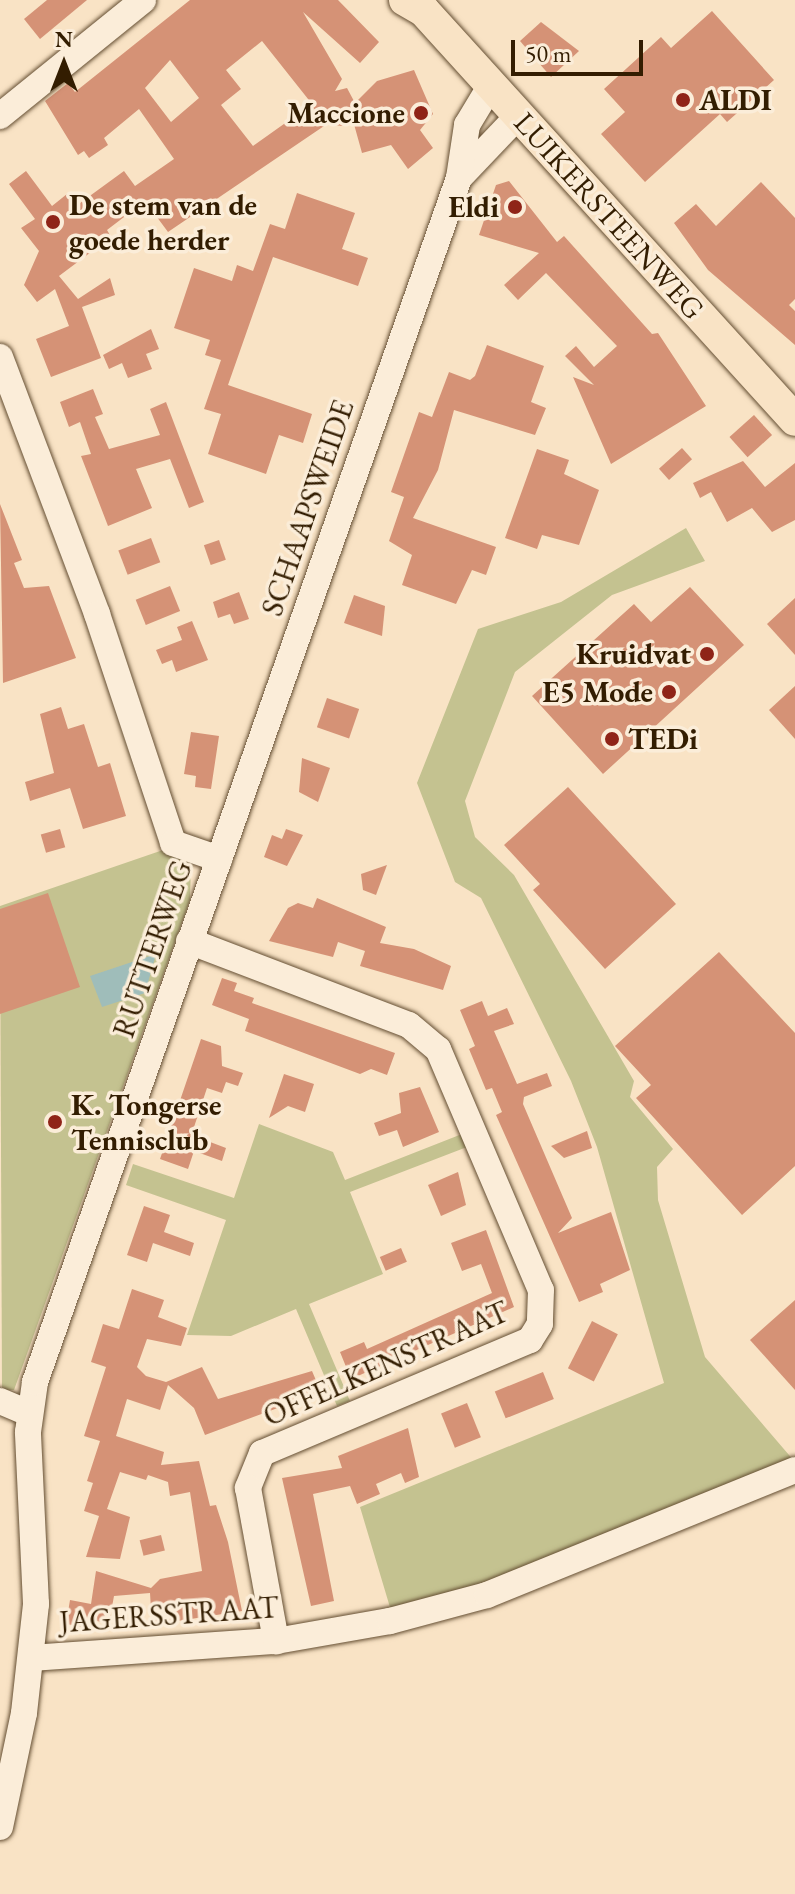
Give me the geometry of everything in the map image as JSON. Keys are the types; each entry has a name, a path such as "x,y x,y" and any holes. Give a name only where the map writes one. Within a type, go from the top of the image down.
{"main road":[{"name":"LUIKERSTEENWEG","path":"417,4 795,420"}],"street":[{"path":"0,116 143,0"},
{"name":"SCHAAPSWEIDE","path":"219,859 459,178 467,125 491,85"},
{"name":"SCHAAPSWEIDE","path":"459,178 518,116"},
{"name":"RUTTERWEG","path":"0,357 97,614 173,843 219,859 28,1413 36,1604 31,1658 0,1827"},
{"name":"OFFELKENSTRAAT","path":"189,941 409,1025 438,1049 541,1290 540,1324 530,1340 262,1453 248,1488 276,1641"},
{"path":"0,1401 28,1413"},
{"name":"JAGERSSTRAAT","path":"31,1658 276,1641 312,1636 487,1595 795,1470"}],"shaded area":[{"path":"686,528 705,561 612,595 515,672 465,801 475,837 514,875 634,1081 630,1097 673,1149 657,1167 658,1200 705,1357 795,1462 480,1594 392,1614 360,1507 664,1383 597,1147 571,1081 481,898 455,882 417,783 478,629 561,602"},
{"name":"K. Tongerse Tennisclub","path":"163,850 191,864 190,900 14,1390 2,1390 0,906"},
{"path":"259,1124 333,1152 345,1180 462,1134 467,1147 350,1192 383,1274 309,1304 350,1401 337,1406 296,1309 231,1336 187,1335 226,1220 126,1185 133,1164 234,1198"}],"water":[{"path":"156,954 145,993 102,1007 90,976"}],"building":[{"path":"47,0 87,0 40,39 24,19"},
{"path":"190,0 338,0 379,42 360,63 303,12 342,79 335,91 347,88 355,103 377,81 414,70 433,114 420,130 433,148 408,169 391,145 362,153 352,117 342,126 327,124 168,232 145,201 107,230 111,237 59,276 78,299 110,278 115,295 82,307 101,358 51,377 36,339 69,326 55,289 37,302 24,285 39,251 21,228 35,219 9,184 26,171 52,206 67,194 76,206 124,171 135,186 174,159 139,109 104,138 108,145 89,158 84,151 78,155 45,101 68,83 75,92","holes":["262,41 312,104 253,146 221,105 241,89 226,70","170,60 199,98 171,122 145,88"]},
{"name":"ALDI","path":"712,11 774,80 727,122 720,114 645,182 601,134 625,112 604,89 661,37 671,48"},
{"path":"541,22 579,51 551,77 520,41"},
{"path":"509,181 557,242 564,236 652,334 658,333 706,406 611,464 573,377 594,385 565,356 576,346 594,367 617,346 546,273 518,300 504,285 539,253 479,235 496,185"},
{"path":"761,182 795,218 795,299 789,305 795,311 795,345 708,270 674,223 696,204 716,226"},
{"path":"297,193 355,213 342,249 368,258 358,286 273,257 228,385 312,414 303,443 279,435 266,474 208,454 221,414 204,409 221,360 205,355 210,340 174,328 194,268 232,281 237,265 253,271 270,224 285,229"},
{"path":"151,329 159,349 146,354 152,369 128,378 122,363 109,369 103,355"},
{"path":"487,345 544,366 531,402 546,408 535,435 454,410 438,470 413,518 496,547 486,575 472,570 456,604 402,585 412,555 389,541 404,497 391,492 419,412 432,417 449,372 470,380 475,376"},
{"path":"93,389 103,414 95,417 109,449 160,435 150,409 166,402 204,502 189,508 170,459 136,469 152,508 108,526 81,456 91,454 80,422 69,427 60,402"},
{"path":"754,415 772,435 748,457 729,437"},
{"path":"682,448 692,459 669,480 659,469"},
{"path":"537,449 569,460 564,474 599,490 579,545 542,535 537,549 505,538"},
{"path":"743,461 765,487 795,463 795,520 772,532 752,508 727,522 711,492 700,498 693,483"},
{"path":"0,504 22,560 14,563 24,588 49,586 76,658 3,683"},
{"path":"151,538 160,562 128,575 118,551"},
{"path":"219,540 226,560 211,565 204,545"},
{"path":"170,586 180,611 146,625 136,600"},
{"path":"690,587 744,645 603,774 532,696 634,604 651,622"},
{"path":"239,592 249,619 234,624 230,614 218,618 213,602"},
{"path":"354,595 385,606 382,636 344,623"},
{"path":"795,598 795,655 767,624"},
{"path":"192,621 208,660 176,672 172,660 162,664 156,650 182,640 177,627"},
{"path":"795,686 795,739 769,710"},
{"path":"327,698 359,709 349,738 317,727"},
{"path":"61,707 68,729 84,724 98,767 110,763 126,816 83,829 70,788 30,801 25,782 54,773 40,714"},
{"path":"191,732 219,736 211,789 195,787 196,776 184,774"},
{"path":"302,758 330,768 318,802 299,792"},
{"path":"568,787 676,904 605,969 533,890 540,884 504,845"},
{"path":"60,829 65,847 46,853 41,835"},
{"path":"286,829 303,835 287,866 264,857 272,835 282,839"},
{"path":"387,865 376,895 363,890 361,874"},
{"path":"48,893 80,987 0,1014 0,909"},
{"path":"317,898 386,927 380,943 414,949 451,966 443,990 360,966 365,951 338,942 333,957 269,941 288,908 298,903 313,908"},
{"path":"719,952 795,1033 795,1166 742,1215 636,1098 651,1085 615,1046"},
{"path":"222,978 237,983 234,991 254,998 252,1003 395,1053 387,1075 371,1069 360,1074 245,1031 249,1019 212,1005"},
{"path":"482,1001 488,1016 507,1008 514,1024 494,1031 517,1084 547,1073 552,1086 524,1097 523,1104 572,1218 558,1233 611,1212 630,1270 600,1284 603,1292 579,1302 496,1115 502,1112 492,1088 486,1090 469,1049 475,1046 460,1010"},
{"path":"201,1039 221,1046 222,1066 243,1073 238,1086 226,1082 222,1093 207,1088 194,1127 200,1129 197,1137 226,1148 222,1161 194,1151 188,1169 160,1159"},
{"path":"284,1074 314,1084 305,1112 288,1106 269,1118"},
{"path":"420,1087 439,1132 403,1147 397,1130 379,1136 374,1123 401,1113 399,1093"},
{"path":"587,1131 592,1148 564,1158 551,1146"},
{"path":"458,1172 466,1205 441,1216 428,1185"},
{"path":"144,1206 170,1215 164,1232 194,1243 190,1256 153,1243 147,1262 127,1255"},
{"path":"486,1230 514,1307 351,1379 340,1352 364,1342 367,1349 492,1293 481,1264 462,1271 451,1243"},
{"path":"401,1248 407,1262 386,1271 380,1257"},
{"path":"132,1289 164,1300 158,1317 187,1328 181,1346 147,1339 137,1367 146,1376 166,1382 202,1367 218,1399 312,1371 321,1392 205,1435 194,1408 168,1385 160,1410 127,1399 116,1436 164,1452 161,1465 199,1461 210,1506 216,1505 228,1542 242,1611 152,1625 150,1593 114,1596 109,1623 90,1620 89,1628 66,1624 70,1600 91,1604 96,1571 151,1588 160,1579 202,1571 190,1492 170,1496 168,1482 148,1475 146,1480 120,1472 107,1509 130,1517 120,1559 86,1557 99,1516 84,1511 93,1483 87,1481 100,1441 84,1436 106,1367 91,1362 103,1324 119,1329"},
{"path":"795,1300 795,1390 750,1340"},
{"path":"592,1321 618,1334 594,1381 568,1368"},
{"path":"543,1372 554,1399 506,1418 495,1391"},
{"path":"467,1403 481,1437 455,1448 441,1413"},
{"path":"408,1428 419,1477 405,1483 401,1473 376,1484 380,1494 357,1504 350,1486 313,1494 334,1601 311,1606 282,1478 342,1468 338,1456"},
{"path":"161,1535 165,1551 144,1556 140,1540"}],"place":[{"name":"ALDI","path":"683,100"},
{"name":"Maccione","path":"421,113"},
{"name":"Eldi","path":"515,207"},
{"name":"De stem van de goede herder","path":"53,222"},
{"name":"Kruidvat","path":"707,654"},
{"name":"E5 Mode","path":"669,692"},
{"name":"TEDi","path":"612,739"},
{"name":"K. Tongerse Tennisclub","path":"55,1122"}]}
